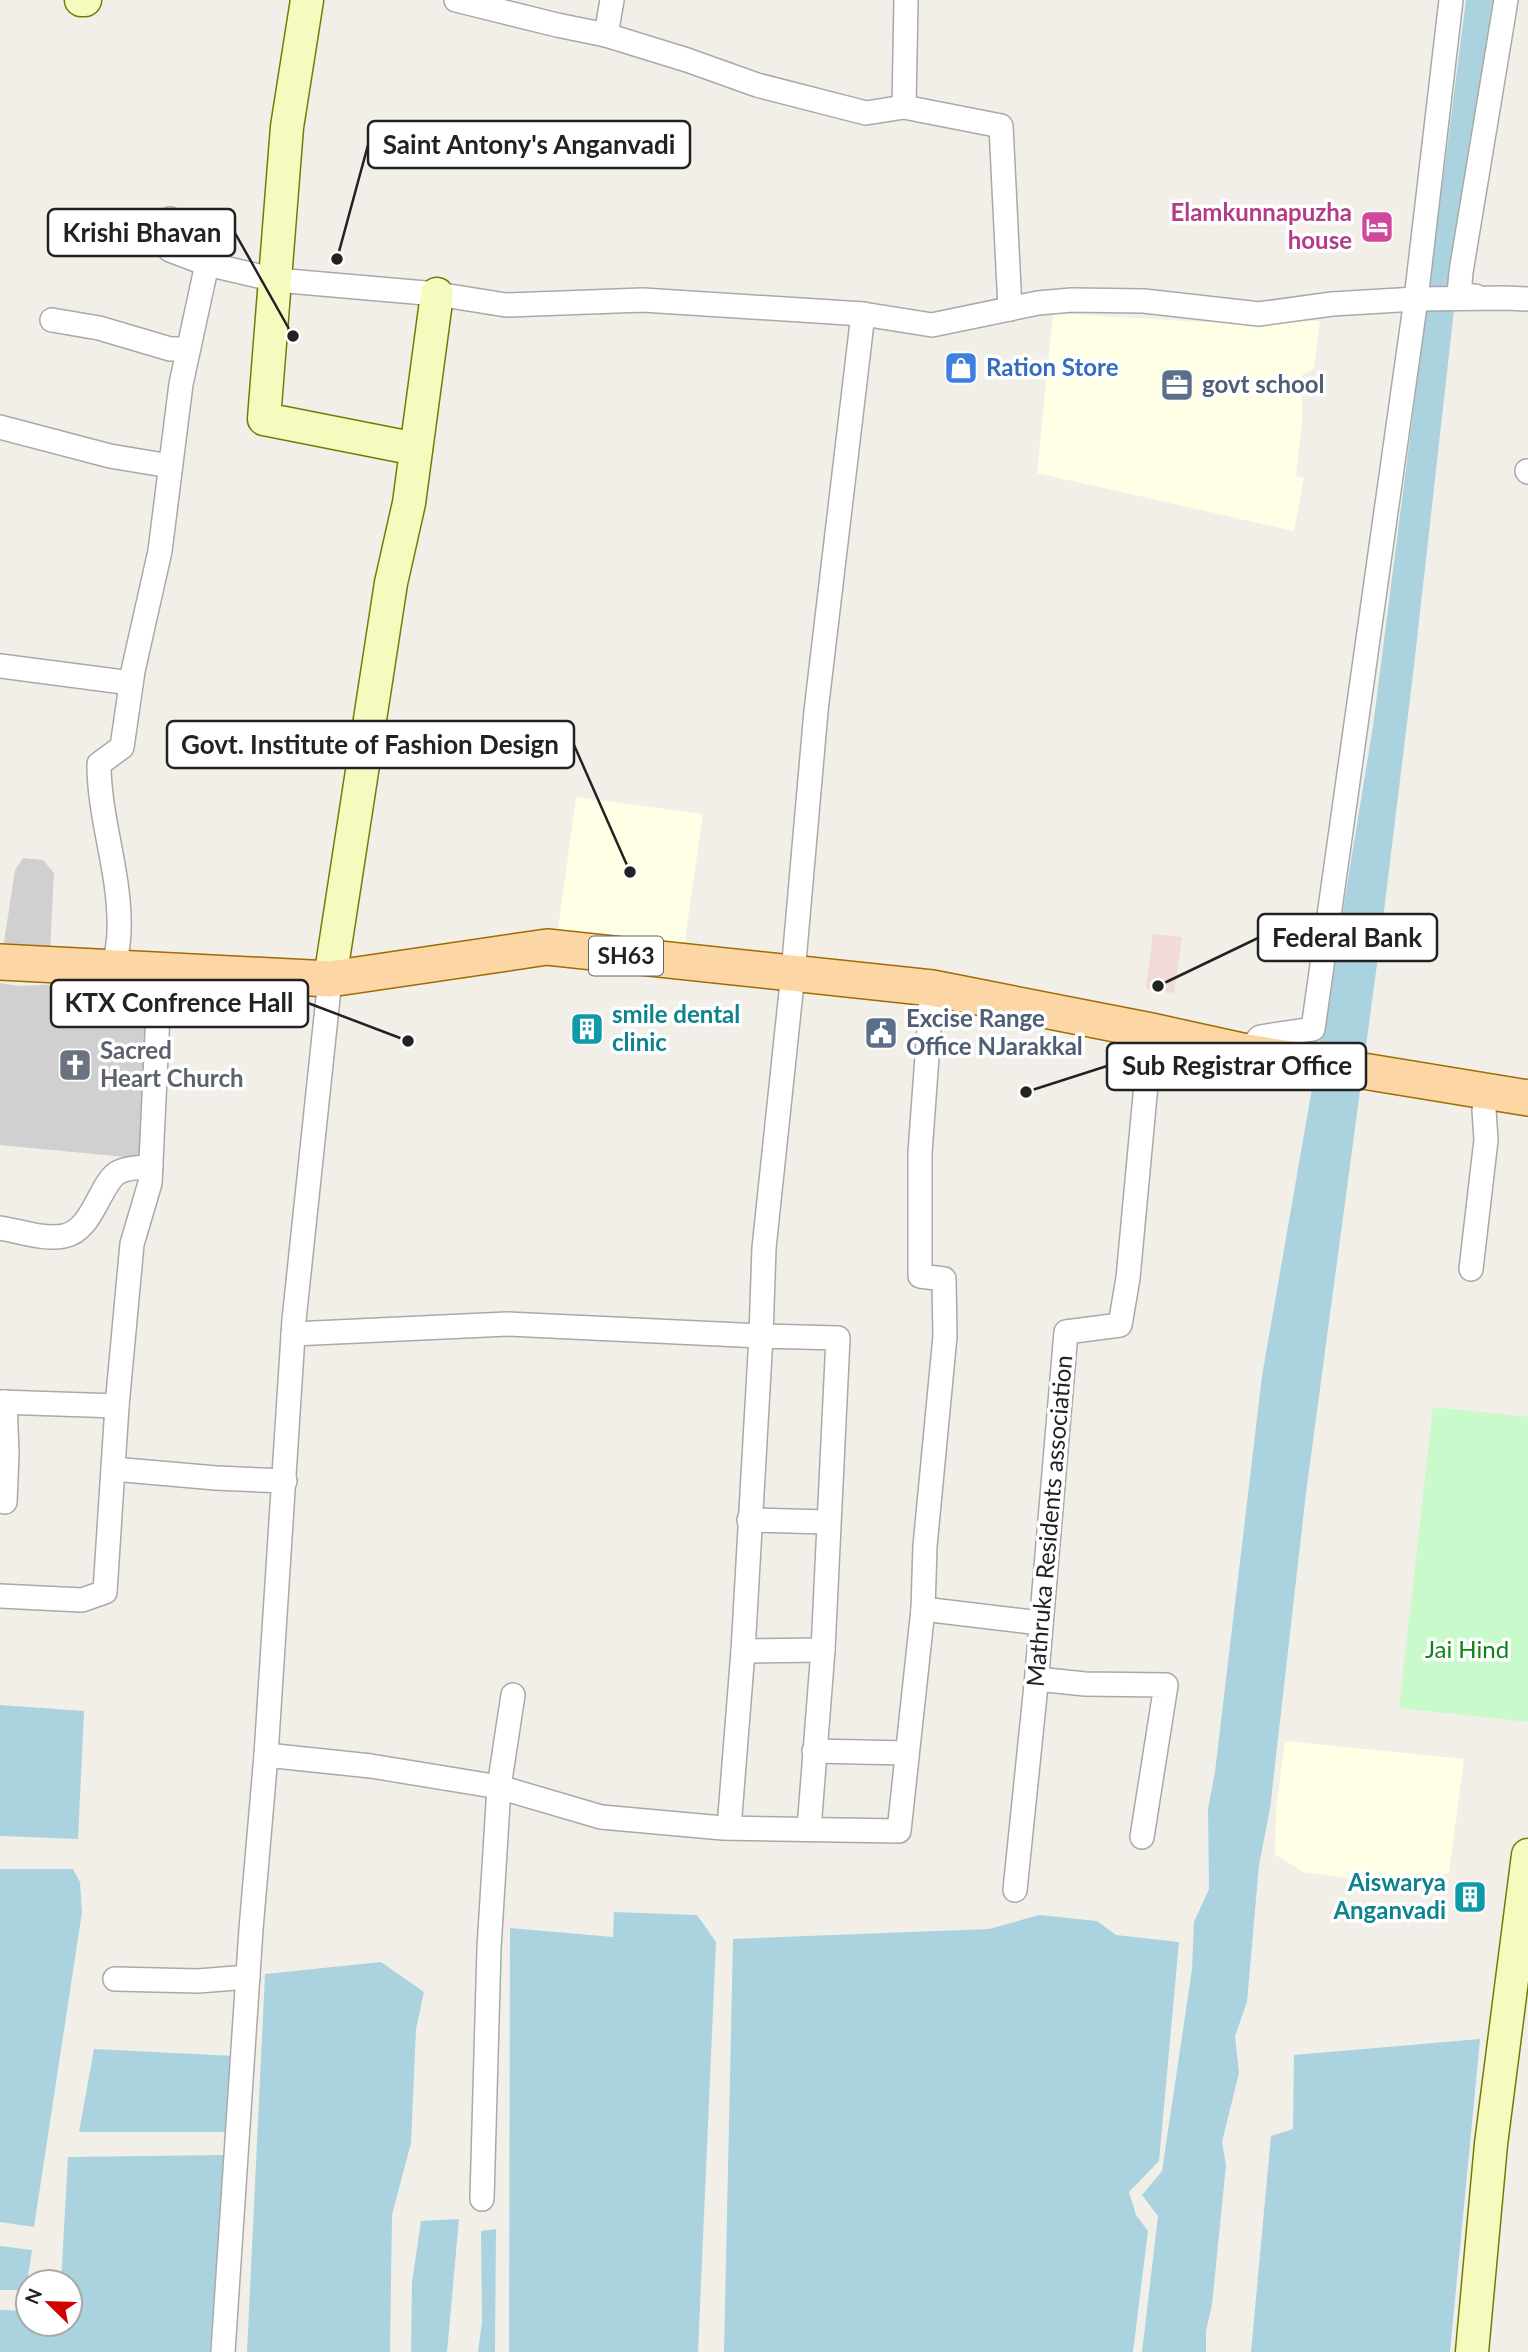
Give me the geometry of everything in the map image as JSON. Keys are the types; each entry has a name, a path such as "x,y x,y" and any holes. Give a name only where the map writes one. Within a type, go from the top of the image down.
{"main road":[{"name":"SH63","path":"0,962 330,979 547,947 932,988 1247,1052 1528,1098"}],"street":[{"path":"307,0 287,127 264,419 416,449"},
{"path":"456,0 556,26 607,35 757,85 866,113 904,107 1001,126 1010,309"},
{"path":"607,35 612,0"},
{"path":"904,107 906,0"},
{"path":"1247,1052 1260,1037 1313,1030 1416,299 1451,0"},
{"path":"1506,0 1485,135 1468,220 1459,295 1528,299"},
{"path":"170,219 170,250 207,264 276,280 437,294 506,305 643,300 863,314 932,325 1038,303 1072,300 1144,301 1259,314 1332,304 1505,298"},
{"path":"114,968 120,931 114,872 99,783 99,764 121,747 131,683 160,551 188,349 207,264"},
{"path":"223,2352 248,1977 267,1755 293,1334 330,979 391,583 409,503 437,294"},
{"path":"729,1828 743,1651 764,1248 793,974 816,711 863,314"},
{"path":"52,320 112,331 170,349 188,349"},
{"path":"0,427 110,456 170,466"},
{"path":"0,666 131,683"},
{"path":"0,1597 82,1600 105,1592 117,1406 132,1244 150,1183 160,971"},
{"path":"267,1755 371,1766 499,1787 601,1817 729,1828 899,1831 923,1609 925,1546 945,1336 944,1279 920,1276 920,1153 932,988"},
{"name":"Mathruka Residents association","path":"1015,1890 1037,1679 1066,1332 1120,1325 1128,1278 1151,1031"},
{"path":"1471,1269 1485,1163 1484,1110"},
{"path":"0,1228 41,1236 66,1236 83,1224 98,1205 115,1173 151,1167"},
{"path":"293,1334 507,1324 838,1339 827,1522 823,1650 809,1829"},
{"path":"5,1502 7,1455 2,1402 117,1406"},
{"path":"113,1469 285,1481"},
{"path":"749,1520 827,1522"},
{"path":"923,1609 1041,1623"},
{"path":"743,1651 823,1650"},
{"path":"1037,1679 1085,1684 1167,1685 1142,1837"},
{"path":"482,2199 489,1948 499,1787 513,1695"},
{"path":"814,1751 906,1753"},
{"path":"1472,2352 1491,2144 1527,1871"},
{"path":"115,1979 198,1981 248,1977"}],"shaded area":[{"path":"1053,313 1200,322 1320,321 1314,368 1302,375 1302,423 1296,476 1304,478 1294,531 1037,473"},
{"path":"576,797 703,814 684,947 558,930"},
{"path":"23,858 43,860 54,873 50,951 3,949 15,870"},
{"path":"1153,934 1182,937 1174,993 1146,989"},
{"name":"Sacred Heart Church","path":"0,983 19,986 155,983 146,1159 0,1145"},
{"path":"1285,1741 1464,1759 1449,1873 1394,1884 1303,1872 1275,1854 1276,1810"}],"green space":[{"name":"Jai Hind","path":"1433,1407 1528,1417 1528,1722 1399,1708"}],"water":[{"path":"1466,0 1498,0 1463,230 1382,927 1306,1493 1270,1809 1259,1865 1247,2002 1235,2036 1239,2073 1222,2142 1226,2165 1212,2305 1206,2331 1206,2352 1142,2352 1158,2216 1142,2195 1162,2171 1192,1969 1194,1922 1209,1889 1208,1809 1215,1772 1262,1376 1373,726"},
{"path":"0,1705 84,1711 78,1839 0,1836"},
{"path":"0,1869 73,1869 80,1882 82,1912 34,2227 0,2222"},
{"path":"614,1912 697,1915 716,1942 698,2352 509,2352 510,1928 613,1937"},
{"path":"1039,1915 1097,1921 1116,1935 1179,1942 1159,2161 1129,2192 1136,2215 1148,2231 1133,2352 724,2352 733,1939 989,1929"},
{"path":"381,1962 424,1992 416,2029 411,2143 392,2215 390,2352 247,2352 265,1974"},
{"path":"1480,2039 1450,2352 1251,2352 1271,2136 1293,2129 1294,2055"},
{"path":"94,2049 235,2056 230,2132 79,2132"},
{"path":"224,2155 210,2352 0,2352 0,2310 14,2310 14,2338 84,2338 84,2268 62,2268 68,2157"},
{"path":"459,2219 447,2352 411,2352 412,2283 421,2221"},
{"path":"496,2229 495,2352 478,2352 482,2322 481,2231"},
{"path":"0,2246 32,2250 29,2268 14,2268 14,2290 0,2290"}],"place":[{"name":"Elamkunnapuzha house","path":"1377,227"},
{"name":"Saint Antony's Anganvadi","path":"337,259"},
{"name":"Krishi Bhavan","path":"293,336"},
{"name":"Ration Store","path":"961,368"},
{"name":"govt school","path":"1177,385"},
{"name":"Govt. Institute of Fashion Design","path":"630,872"},
{"name":"Federal Bank","path":"1158,986"},
{"name":"smile dental clinic","path":"587,1029"},
{"name":"Excise Range Office NJarakkal","path":"881,1033"},
{"name":"KTX Confrence Hall","path":"408,1041"},
{"name":"Sacred Heart Church","path":"75,1065"},
{"name":"Sub Registrar Office","path":"1026,1092"},
{"name":"Aiswarya Anganvadi","path":"1470,1897"}]}
